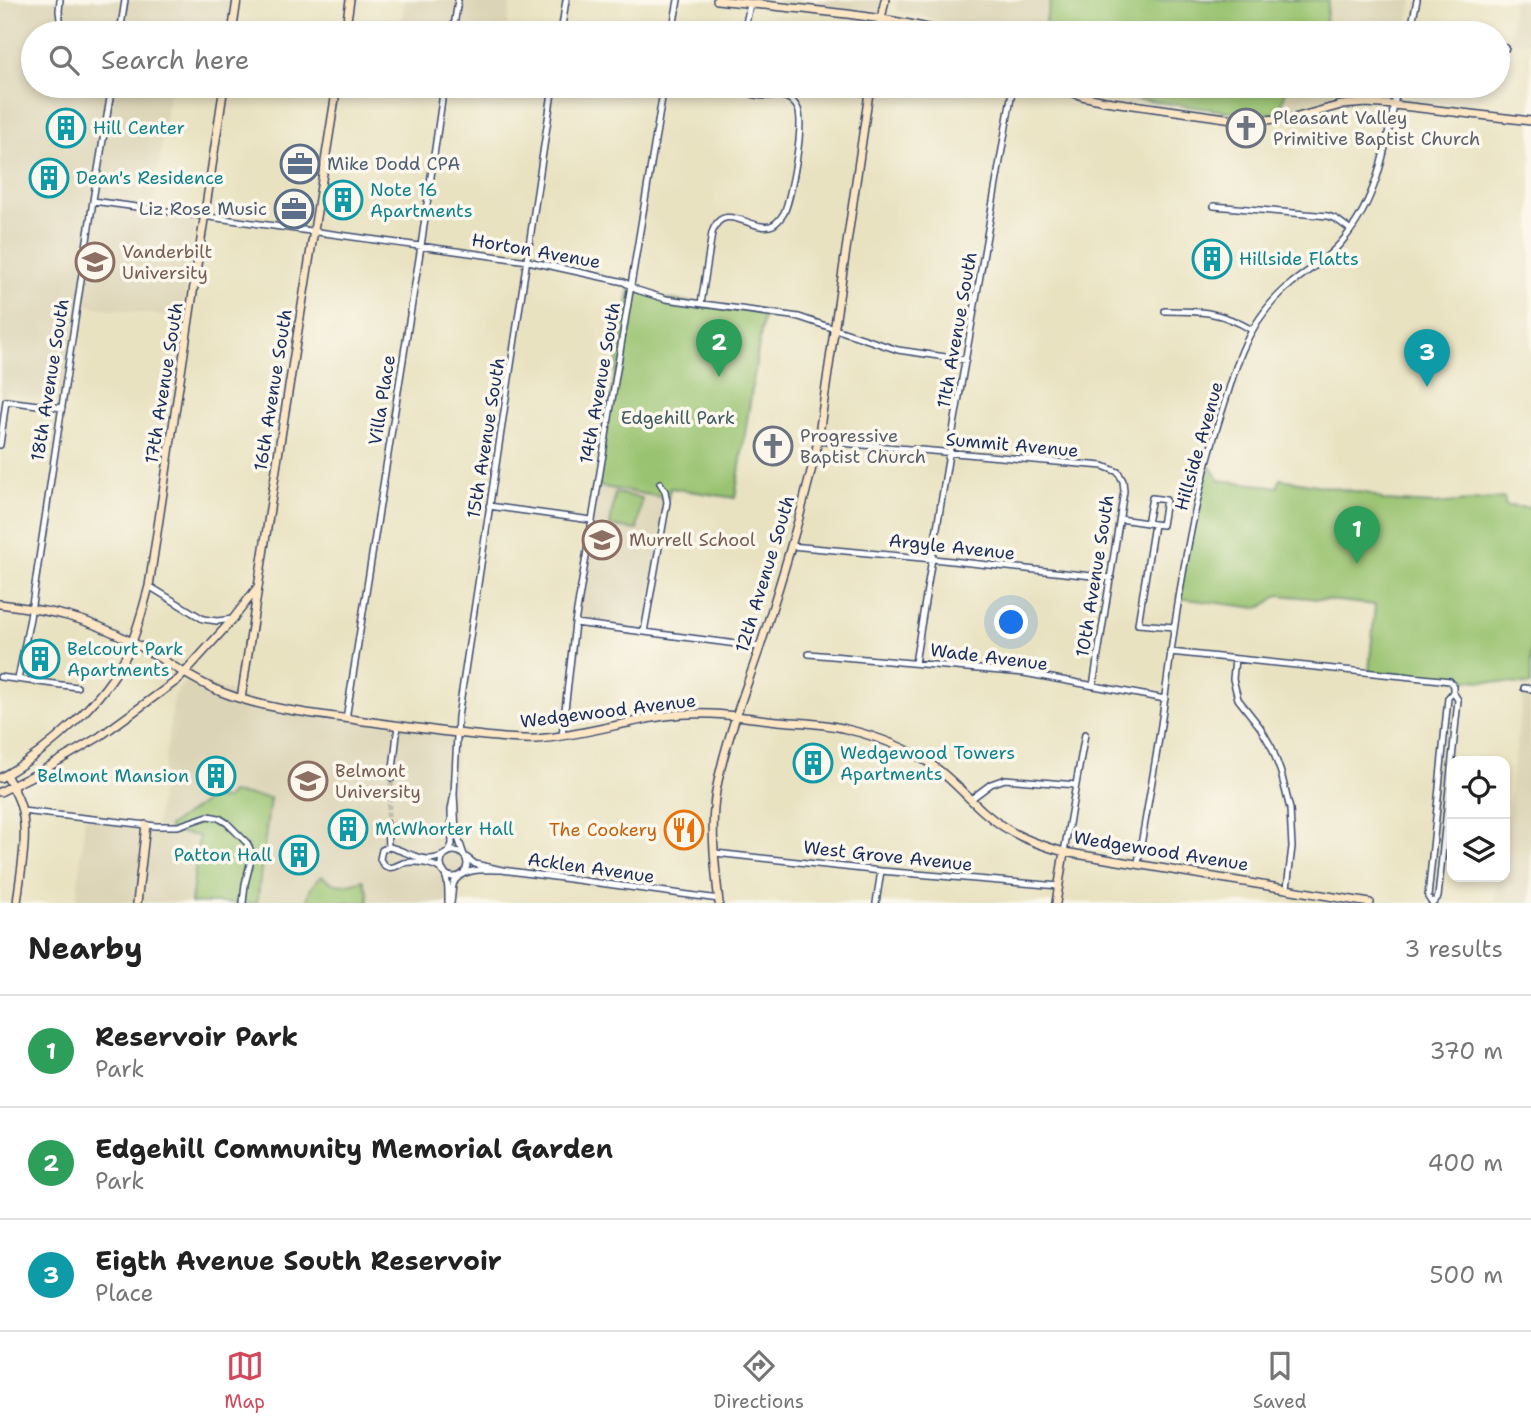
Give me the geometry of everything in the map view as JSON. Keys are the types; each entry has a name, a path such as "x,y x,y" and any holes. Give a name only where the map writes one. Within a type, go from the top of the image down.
{"main road":[{"path":"234,21 237,0"},
{"path":"347,21 350,0"},
{"path":"717,0 777,4 887,21"},
{"path":"880,20 885,0"},
{"name":"17th Avenue South","path":"3,776 30,760 73,724 111,681 132,642 149,586 222,98"},
{"name":"16th Avenue South","path":"241,699 335,98"},
{"name":"12th Avenue South","path":"719,901 714,820 716,792 808,489 818,441 868,98"},
{"path":"1091,98 1247,121 1294,118 1356,103 1394,104 1531,121"},
{"path":"0,792 99,737 179,679 258,588"},
{"name":"Wedgewood Avenue","path":"0,604 61,613 86,620 132,642 209,687 241,699 345,719 509,739 562,736 668,715 737,716 841,727 909,750 932,765 1002,826 1032,842 1064,852 1287,888 1344,901 1370,903"},
{"path":"3,776 12,786 22,811 23,845 17,903"},
{"path":"136,903 146,825"},
{"path":"1056,903 1064,852"}],"street":[{"path":"60,0 60,19"},
{"path":"122,21 125,0"},
{"path":"455,21 458,0"},
{"path":"563,21 566,0"},
{"path":"674,21 678,0"},
{"path":"1413,21 1417,0"},
{"path":"746,21 750,4"},
{"name":"18th Avenue South","path":"18,680 32,608 110,98"},
{"name":"Villa Place","path":"345,719 442,98"},
{"name":"15th Avenue South","path":"465,856 457,835 454,794 456,733 551,98"},
{"name":"14th Avenue South","path":"562,736 575,623 591,520 662,98"},
{"path":"701,304 711,239 716,225 723,219 732,217 764,226 774,224 784,212 794,178 800,116 793,101 787,98"},
{"name":"11th Avenue South","path":"915,663 1011,98"},
{"name":"Hillside Avenue","path":"1138,863 1186,549 1214,437 1240,358 1252,330 1269,307 1281,293 1326,258 1362,214 1374,186 1395,98"},
{"name":"Horton Avenue","path":"93,201 528,261 624,282 637,290 666,299 799,317 898,350 967,360"},
{"path":"1214,206 1328,216 1351,230"},
{"path":"1165,311 1209,312 1224,316 1252,330"},
{"path":"0,445 6,401 62,408"},
{"name":"Summit Avenue","path":"818,441 1102,466 1118,472"},
{"name":"10th Avenue South","path":"1093,686 1125,491 1118,472"},
{"path":"644,632 667,502 660,483"},
{"path":"1120,519 1151,524 1162,525 1166,500 1152,498 1151,524 1138,624 1174,627"},
{"path":"489,506 591,520"},
{"name":"Argyle Avenue","path":"791,546 1111,578"},
{"path":"149,586 203,619 233,619"},
{"path":"575,623 760,647"},
{"path":"1170,652 1450,681 1458,700 1451,756"},
{"name":"Wade Avenue","path":"809,654 1024,673 1165,699"},
{"path":"1235,659 1233,679 1238,699 1260,727 1272,748 1290,809 1292,846 1287,888"},
{"path":"0,677 77,687"},
{"path":"1524,688 1531,689"},
{"path":"1437,793 1447,794 1437,897 1433,903 1428,897 1437,793 1448,698 1453,692"},
{"path":"391,778 398,726"},
{"path":"1064,852 1085,734"},
{"path":"971,799 991,784 1005,779 1076,785"},
{"name":"15th Avenue South","path":"447,853 452,844 451,810 454,794"},
{"path":"22,811 156,826 178,826 208,816 222,819 247,843 251,851 243,903"},
{"path":"387,824 386,836 391,848 399,853 400,859 398,864 389,867"},
{"path":"449,903 454,885 466,868 465,856 457,851 435,859 419,858 391,848 382,850 381,862 389,867 415,862 432,865 452,877 460,875"},
{"path":"447,853 441,861 449,903"},
{"name":"West Grove Avenue","path":"715,853 1059,886"},
{"name":"Acklen Avenue","path":"465,856 469,862 502,870 719,901"},
{"name":"Acklen Avenue","path":"460,875 475,871 502,870"},
{"path":"876,903 881,871"}],"shaded area":[{"name":"Vanderbilt University","path":"0,0 237,0 234,21 21,21 21,98 168,98 152,214 196,220 182,319 77,304 63,401 6,393 0,441"},
{"path":"405,0 511,0 508,21 402,21"},
{"path":"778,0 885,0 880,20 777,7"},
{"path":"898,0 1049,0 1043,21 942,21 900,12 896,8"},
{"path":"1330,0 1413,0 1408,21 1326,21"},
{"path":"1513,0 1531,0 1531,43 1510,41"},
{"path":"1286,98 1350,98 1336,99 1282,113"},
{"path":"597,486 668,498 644,632 575,623"},
{"name":"Belmont University","path":"189,676 262,705 456,733 455,850 463,854 467,865 462,874 452,877 449,903 76,903 85,818 156,826 174,696"},
{"path":"1524,688 1531,689 1531,903 1495,903 1497,882 1510,882 1510,793"}],"green space":[{"path":"1051,0 1329,0 1326,21 1045,21"},
{"path":"1127,98 1284,98 1278,114 1247,114"},
{"name":"Edgehill Park","path":"630,286 666,299 764,312 735,498 670,488 668,498 597,486"},
{"path":"1205,467 1211,468 1219,480 1278,487 1280,479 1371,494 1385,501 1434,504 1504,498 1506,506 1531,508 1531,685 1369,672 1375,605 1279,595 1257,608 1178,598"},
{"path":"615,493 642,498 637,530 610,526"},
{"path":"231,793 270,798 257,903 191,903 199,836 169,831 169,826 211,798 226,799"},
{"path":"322,876 342,885 363,880 368,893 368,903 307,903 311,888"}],"tunnel":[{"path":"387,824 392,778"}],"place":[{"name":"Hill Center","path":"66,128"},
{"name":"Pleasant Valley Primitive Baptist Church","path":"1246,128"},
{"name":"Mike Dodd CPA","path":"300,164"},
{"name":"Dean's Residence","path":"49,178"},
{"name":"Note 16 Apartments","path":"343,200"},
{"name":"Liz Rose Music","path":"294,209"},
{"name":"Hillside Flatts","path":"1212,259"},
{"name":"Vanderbilt University","path":"95,262"},
{"name":"Edgehill Community Memorial Garden","path":"719,377"},
{"name":"Eigth Avenue South Reservoir","path":"1427,387"},
{"name":"Progressive Baptist Church","path":"773,446"},
{"name":"Murrell School","path":"602,540"},
{"name":"Reservoir Park","path":"1357,564"},
{"name":"Belcourt Park Apartments","path":"40,659"},
{"name":"Wedgewood Towers Apartments","path":"813,763"},
{"name":"Belmont Mansion","path":"216,776"},
{"name":"Belmont University","path":"308,781"},
{"name":"McWhorter Hall","path":"348,829"},
{"name":"The Cookery","path":"684,830"},
{"name":"Patton Hall","path":"299,855"}]}
